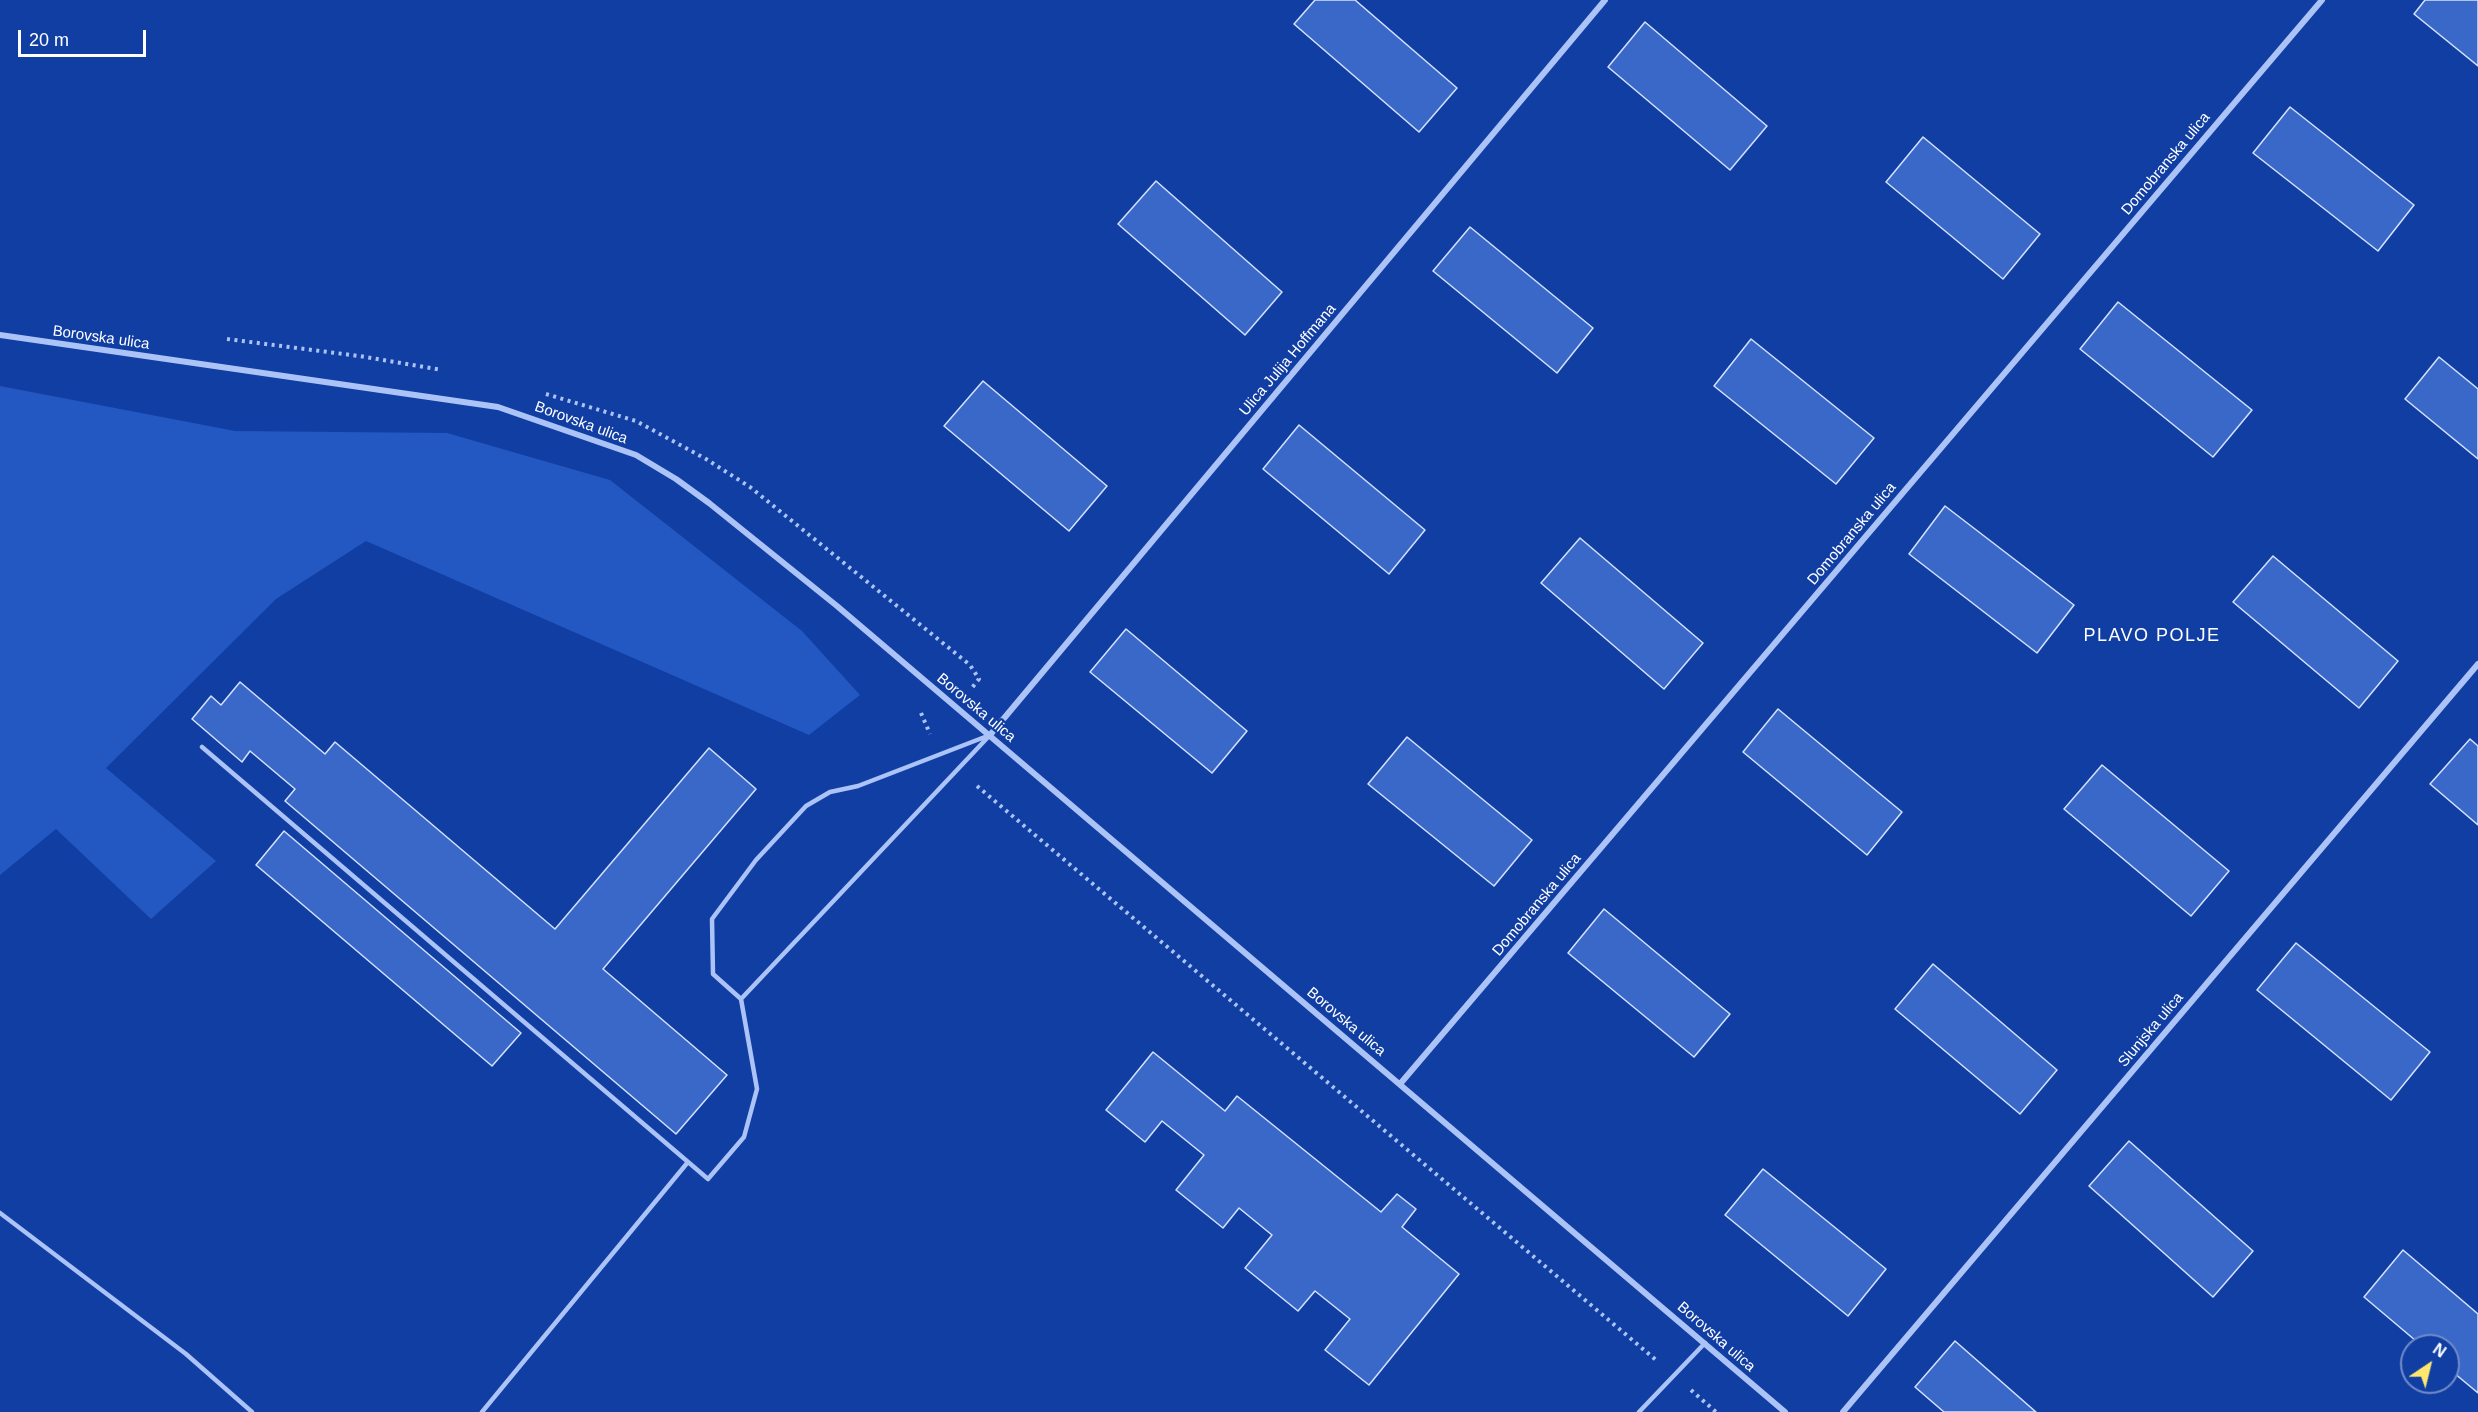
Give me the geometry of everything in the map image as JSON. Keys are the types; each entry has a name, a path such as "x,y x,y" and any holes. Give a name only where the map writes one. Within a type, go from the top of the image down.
{"street":[{"name":"Ulica Julija Hoffmana","path":"990,735 1605,0"},
{"name":"Domobranska ulica","path":"1400,1084 2322,0"},
{"name":"Borovska ulica","path":"0,335 498,407 636,455 676,479 837,606 1785,1412"},
{"name":"Slunjska ulica","path":"1843,1412 2478,664"}],"lane":[{"path":"741,999 990,735"},
{"path":"202,747 708,1179 744,1137 757,1089 741,999 713,974 712,920 756,860 807,806 830,792 858,786 990,735"},
{"path":"482,1412 688,1162"},
{"path":"0,1213 186,1353 252,1412"},
{"path":"1639,1412 1705,1343"}],"path":[{"path":"917,705 927,723 931,740"},
{"path":"977,786 1657,1362"},
{"path":"1698,1396 1716,1412"}],"shaded area":[{"path":"0,386 235,431 447,433 610,480 802,631 860,695 809,735 366,541 276,599 106,768 216,861 151,919 56,829 0,875"}],"building":[{"path":"1315,0 1355,0 1457,88 1419,132 1294,24"},
{"path":"2425,0 2478,0 2478,66 2414,14"},
{"path":"1645,22 1767,126 1730,170 1608,67"},
{"path":"2290,107 2414,205 2378,251 2253,153"},
{"path":"1923,137 2040,234 2003,279 1886,182"},
{"path":"1156,181 1282,292 1245,335 1118,224"},
{"path":"1470,227 1593,328 1557,373 1433,271"},
{"path":"2118,302 2252,410 2213,457 2080,349"},
{"path":"1751,339 1874,438 1836,484 1714,386"},
{"path":"2439,357 2478,389 2478,459 2405,399"},
{"path":"983,381 1107,486 1069,531 944,426"},
{"path":"1299,425 1425,530 1389,574 1263,469"},
{"path":"1945,506 2074,605 2037,653 1909,554"},
{"path":"1580,538 1703,643 1664,689 1541,583"},
{"path":"2273,556 2398,661 2359,708 2233,602"},
{"path":"1126,629 1247,731 1212,773 1090,672"},
{"path":"240,682 325,754 335,742 555,929 709,748 756,789 603,969 727,1075 676,1134 285,801 295,789 250,751 242,762 192,719 211,696 221,705"},
{"path":"1778,709 1902,812 1867,855 1743,752"},
{"path":"1407,737 1532,840 1494,886 1368,784"},
{"path":"2470,739 2478,746 2478,825 2430,784"},
{"path":"2102,765 2229,871 2191,916 2064,809"},
{"path":"284,831 521,1033 492,1066 256,865"},
{"path":"1604,909 1730,1014 1694,1057 1568,953"},
{"path":"2296,943 2430,1052 2391,1100 2257,990"},
{"path":"1933,964 2057,1070 2020,1114 1895,1009"},
{"path":"1153,1052 1225,1111 1237,1096 1381,1212 1397,1194 1416,1209 1402,1227 1459,1274 1369,1385 1325,1350 1350,1319 1315,1291 1298,1311 1245,1268 1272,1235 1239,1208 1223,1228 1176,1190 1204,1155 1162,1121 1145,1142 1106,1110"},
{"path":"2129,1141 2253,1251 2213,1297 2089,1186"},
{"path":"1763,1169 1886,1269 1848,1316 1725,1215"},
{"path":"2403,1250 2478,1314 2478,1393 2460,1378 2460,1334 2408,1334 2364,1297"},
{"path":"1955,1341 2036,1412 1944,1412 1915,1387"}],"district":[{"name":"PLAVO POLJE","path":"2152,636"}]}
